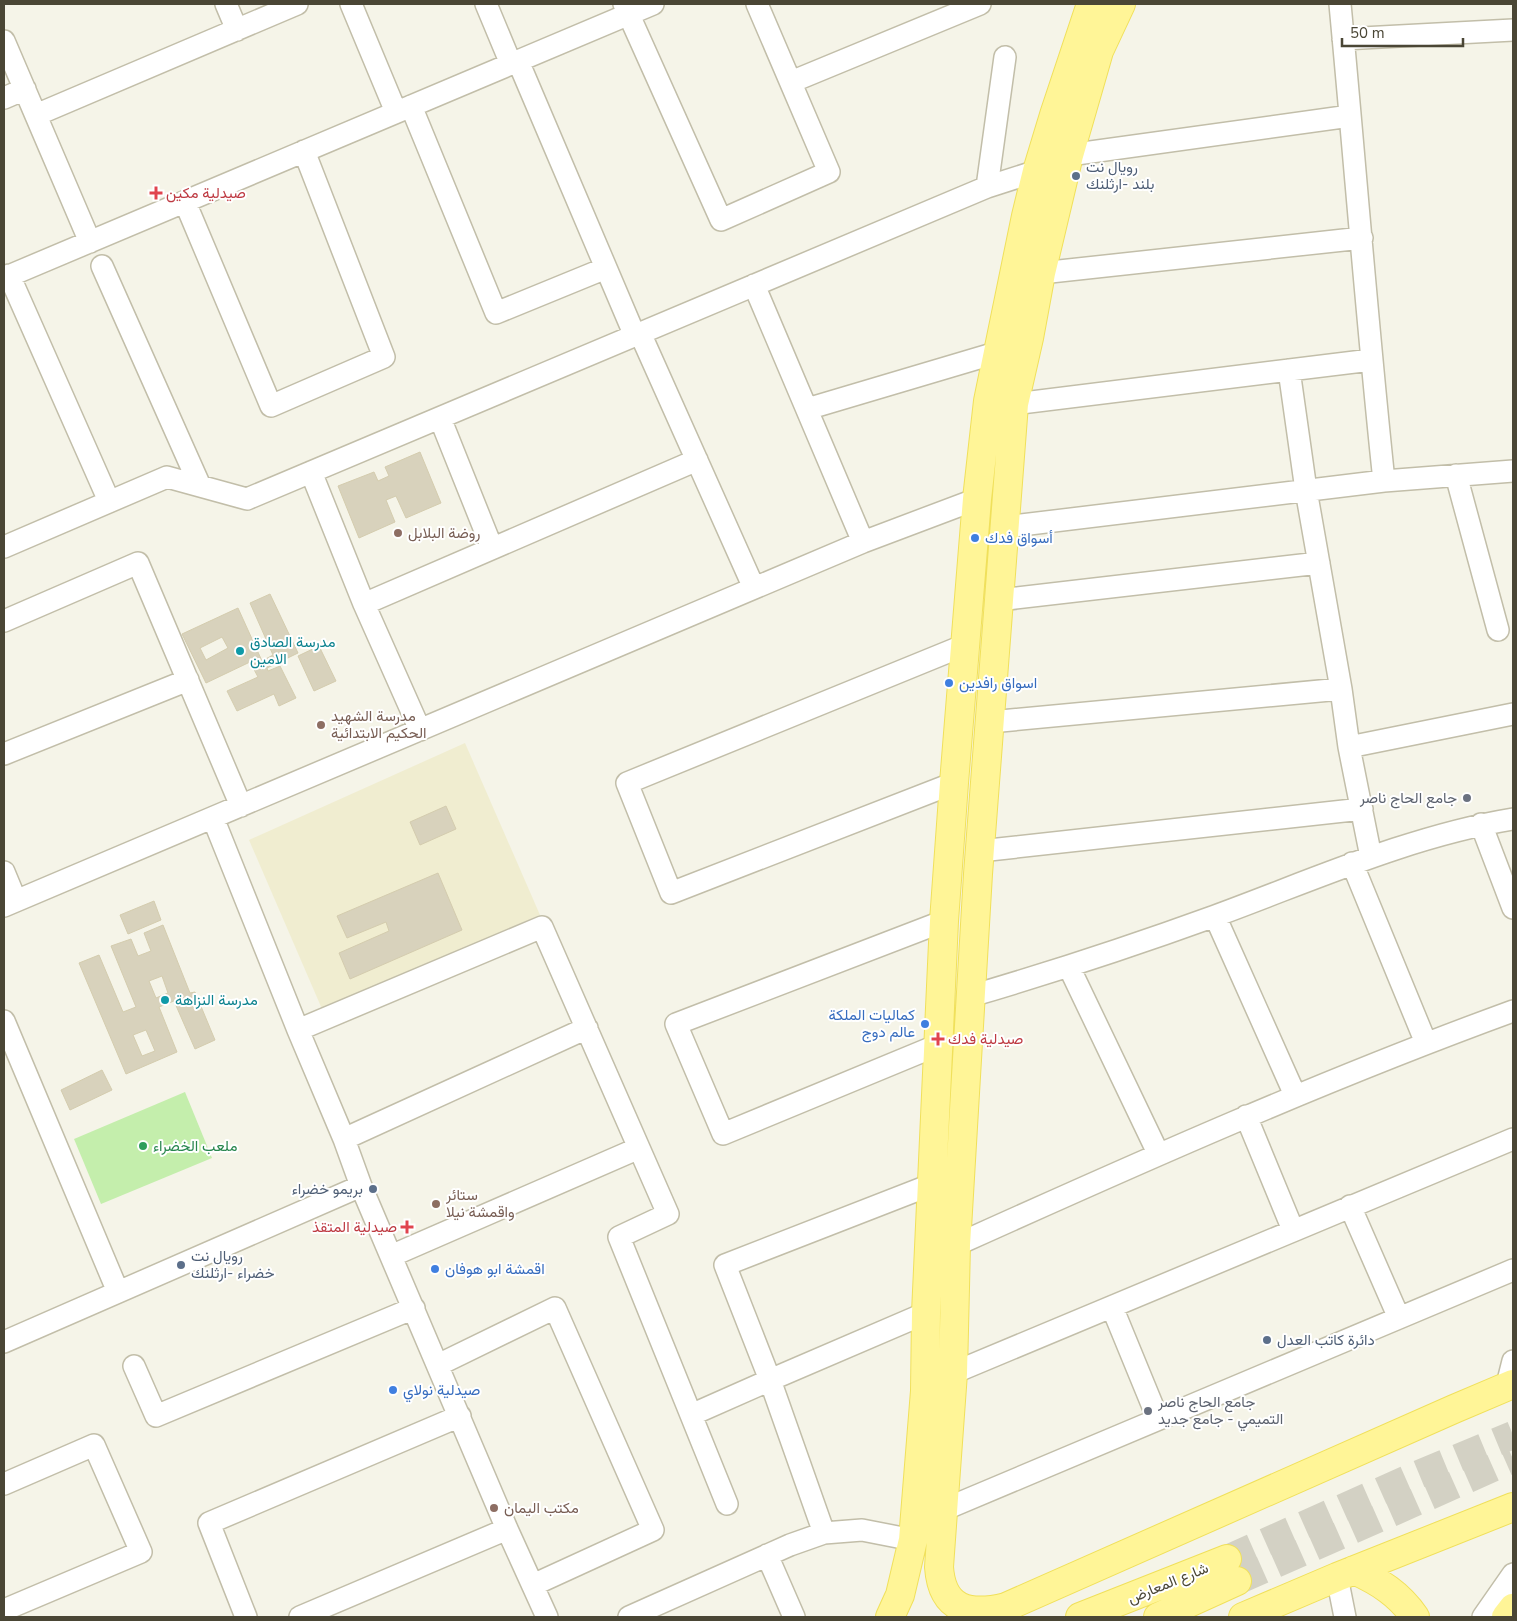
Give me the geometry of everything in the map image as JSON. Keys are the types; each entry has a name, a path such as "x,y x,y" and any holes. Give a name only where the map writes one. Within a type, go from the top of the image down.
{"main road":[{"path":"890,1617 900,1594 913,1540 925,1391 926,1313 944,921 965,645 988,401 1037,171 1091,4"},
{"path":"1121,4 1100,51 1069,154 1040,273 1029,338 1014,404 979,863 956,1244 953,1372 939,1567 942,1586 947,1596 955,1604 967,1609 981,1611 1006,1607 1027,1609 1101,1566 1437,1416 1512,1388"},
{"path":"948,873 979,863"},
{"path":"916,1493 944,1503"},
{"path":"1242,1617 1346,1573 1513,1507"},
{"name":"شارع المعارض","path":"1080,1617 1232,1570 1158,1617"},
{"path":"1346,1573 1378,1581 1398,1596 1415,1617"},
{"path":"1506,1617 1513,1608"}],"street":[{"path":"226,4 237,30"},
{"path":"36,115 297,4"},
{"path":"351,4 404,109 496,313 606,268"},
{"path":"486,4 515,62 606,268 697,460 754,588"},
{"path":"109,502 6,277 515,62 626,9 653,4"},
{"path":"626,9 721,220 829,172 757,4"},
{"path":"791,82 980,4"},
{"path":"1340,4 1362,238 1371,360 1384,481"},
{"path":"1343,39 1513,30"},
{"path":"4,41 90,242"},
{"path":"987,187 1005,56"},
{"path":"4,98 24,89"},
{"path":"1069,154 1350,116"},
{"path":"185,202 271,406 384,357 304,151"},
{"path":"4,547 166,477 247,499 987,187 1037,171"},
{"path":"1040,273 1362,238"},
{"path":"102,266 200,486"},
{"path":"754,285 863,542"},
{"path":"806,409 999,352"},
{"path":"1014,404 1371,360"},
{"path":"1289,370 1306,490 1341,688 1349,747 1362,809 1361,860 1426,1043"},
{"path":"440,418 492,548"},
{"path":"364,604 697,460"},
{"path":"1004,527 1384,481 1513,471"},
{"path":"311,472 364,604 420,730"},
{"path":"1456,475 1498,630"},
{"path":"4,872 10,903 863,542 978,499"},
{"path":"4,621 138,563 241,806"},
{"path":"999,600 1319,564"},
{"path":"954,783 671,893 627,783 965,645"},
{"path":"4,754 188,680"},
{"path":"990,722 1341,688"},
{"path":"1349,747 1513,714"},
{"path":"979,863 1362,809"},
{"path":"213,818 344,1139 361,1186 507,1529 548,1617"},
{"path":"971,996 1069,967 1215,916 1361,860 1481,824 1513,819"},
{"path":"1481,824 1513,908"},
{"path":"1215,916 1295,1095"},
{"path":"938,1045 723,1134 676,1024 944,921"},
{"path":"298,1030 542,927 668,1214 619,1237 727,1504"},
{"path":"1069,967 1158,1153"},
{"path":"956,1244 1158,1153 1295,1095 1513,1011"},
{"path":"4,1021 118,1292"},
{"path":"344,1139 586,1028"},
{"path":"1246,1116 1293,1230"},
{"path":"953,1372 1513,1139"},
{"path":"391,1256 639,1148"},
{"path":"824,1533 770,1380 725,1265 933,1184"},
{"path":"4,1342 361,1186"},
{"path":"1350,1206 1399,1318"},
{"path":"944,1503 1158,1419 1513,1270"},
{"path":"1112,1307 1158,1419"},
{"path":"134,1366 156,1416 414,1308"},
{"path":"438,1365 555,1308 653,1530 533,1584"},
{"path":"691,1415 926,1313"},
{"path":"246,1617 209,1524 460,1416"},
{"path":"4,1484 94,1445 141,1552 4,1610"},
{"path":"300,1617 507,1529"},
{"path":"629,1617 768,1554 824,1533 862,1530 913,1540"},
{"path":"768,1554 794,1617"},
{"path":"1345,1617 1346,1573"},
{"path":"1483,1617 1513,1574"}],"shaded area":[{"path":"465,743 540,915 322,1009 249,840"}],"green space":[{"path":"185,1092 212,1158 101,1204 74,1139"}],"building":[{"path":"420,452 441,503 406,518 396,496 386,500 395,522 359,538 338,486 374,472 378,481 389,476 385,467"},
{"name":"مدرسة الصادق الامين","path":"270,594 298,653 267,668 268,671 280,666 296,698 279,706 274,694 237,711 227,691 258,677 250,662 206,683 182,634 238,608 262,661 273,655 250,603","holes":["222,637 228,648 206,660 200,648"]},
{"path":"319,646 336,681 314,691 298,656"},
{"path":"446,806 456,829 420,845 410,822"},
{"path":"438,873 462,930 350,979 339,953 389,931 386,922 347,938 337,916"},
{"path":"154,901 161,920 128,934 120,915"},
{"name":"مدرسة النزاهة","path":"163,925 190,993 195,992 215,1040 195,1049 174,1001 159,1007 177,1052 126,1074 79,963 99,955 123,1012 136,1007 111,946 131,939 138,956 151,951 144,933","holes":["162,976 168,993 156,998 149,981","146,1030 155,1051 142,1056 133,1035"]},
{"path":"102,1070 112,1090 70,1110 61,1090"}],"tunnel":[{"path":"1227,1559 1419,1474 1513,1435"},
{"path":"1237,1581 1513,1459"}],"place":[{"name":"رويال نت بلند -ارثلنك","path":"1076,176"},
{"name":"صيدلية مكين","path":"156,193"},
{"name":"روضة البلابل","path":"398,533"},
{"name":"أسواق فدك","path":"975,538"},
{"name":"مدرسة الصادق الامين","path":"240,651"},
{"name":"اسواق رافدين","path":"949,683"},
{"name":"مدرسة الشهيد الحكيم الابتدائية","path":"321,725"},
{"name":"جامع الحاج ناصر","path":"1467,798"},
{"name":"مدرسة النزاهة","path":"165,1000"},
{"name":"كماليات الملكة عالم دوج","path":"925,1024"},
{"name":"صيدلية فدك","path":"938,1039"},
{"name":"ملعب الخضراء","path":"143,1146"},
{"name":"بريمو خضراء","path":"373,1189"},
{"name":"ستائر واقمشة نيلا","path":"436,1204"},
{"name":"صيدلية المتقذ","path":"407,1227"},
{"name":"رويال نت خضراء -ارثلنك","path":"181,1265"},
{"name":"اقمشة ابو هوفان","path":"435,1269"},
{"name":"دائرة كاتب العدل","path":"1267,1340"},
{"name":"صيدلية نولاي","path":"393,1390"},
{"name":"جامع الحاج ناصر التميمي - جامع جديد","path":"1148,1411"},
{"name":"مكتب اليمان","path":"494,1508"}]}
